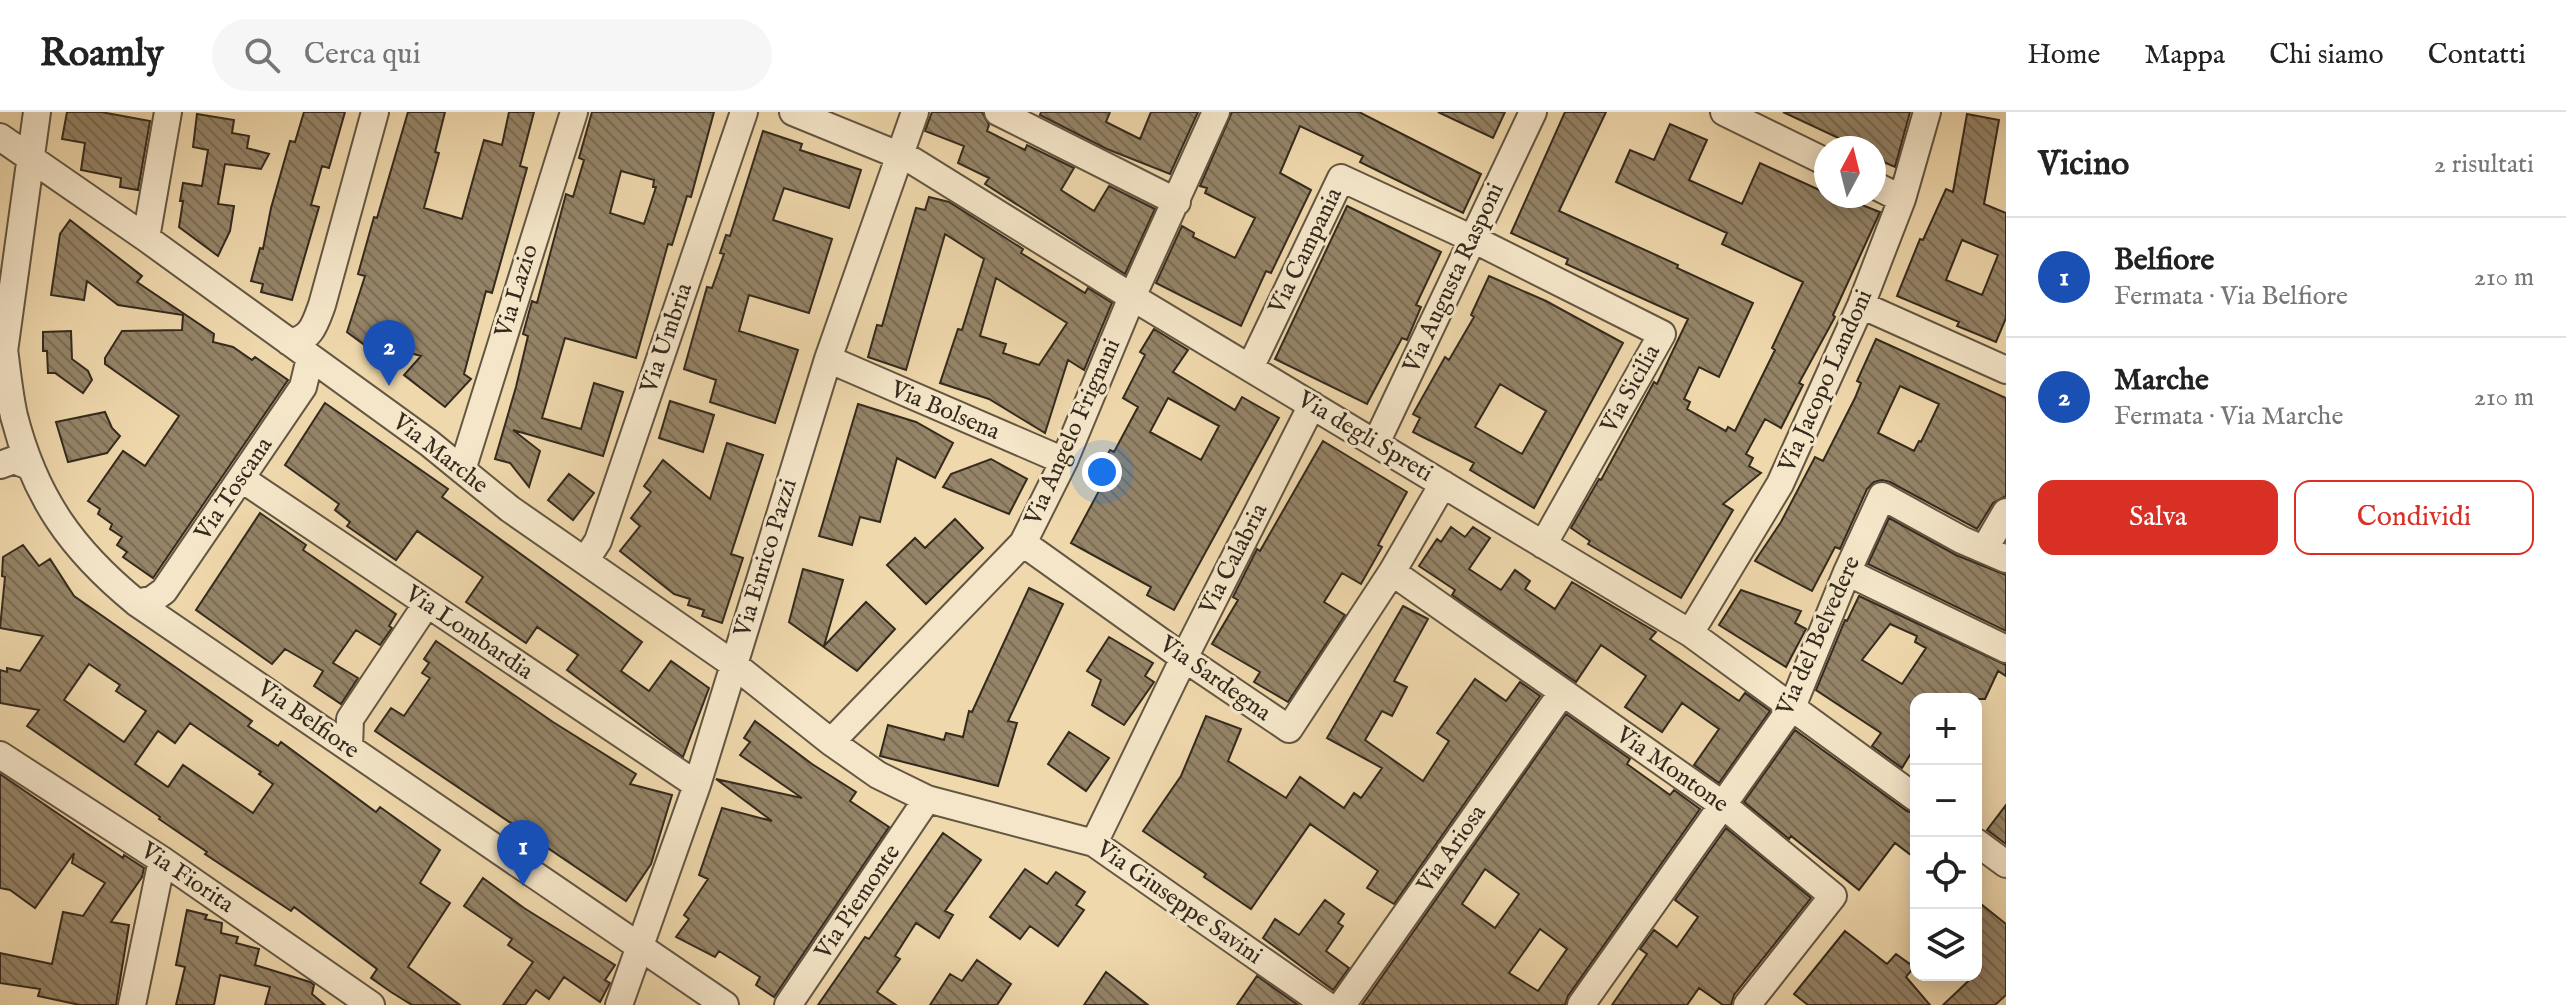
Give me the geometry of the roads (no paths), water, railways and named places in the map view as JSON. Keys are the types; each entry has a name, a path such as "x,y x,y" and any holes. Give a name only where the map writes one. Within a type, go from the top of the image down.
{"street":[{"path":"0,378 37,112"},
{"path":"146,238 168,112"},
{"path":"289,342 300,341 313,330 375,112"},
{"name":"Via Lazio","path":"462,470 574,112"},
{"name":"Via Umbria","path":"585,561 598,541 744,112"},
{"name":"Via degli Spreti","path":"793,112 899,153 1690,633 1910,794"},
{"name":"Via Enrico Pazzi","path":"619,1005 697,785 828,359 915,112"},
{"path":"998,112 1177,202"},
{"name":"Via Angelo Frignani","path":"831,742 1023,543 1064,461 1132,297 1216,112"},
{"name":"Via Augusta Rasponi","path":"1376,443 1533,112"},
{"path":"1724,112 1814,156"},
{"name":"Via Jacopo Landoni","path":"1690,633 1780,484 1861,305 1902,199 1927,112"},
{"name":"Via Marche","path":"0,137 289,342 510,509 733,664"},
{"name":"Via Campania","path":"1250,368 1341,178 1473,239"},
{"path":"1886,191 1902,199"},
{"name":"Via Sicilia","path":"1473,239 1662,334 1543,545"},
{"path":"1861,305 2006,370"},
{"name":"Via Belfiore","path":"4,349 14,415 31,467 61,527 100,573 137,603 725,1005"},
{"name":"Via Toscana","path":"137,603 153,599 164,591 303,387 310,358"},
{"name":"Via Bolsena","path":"828,359 1064,461"},
{"name":"Via Calabria","path":"1094,843 1312,405"},
{"path":"0,465 14,460 31,467"},
{"name":"Via Lombardia","path":"242,479 697,785"},
{"name":"Via Sardegna","path":"1023,543 1289,729 1392,572 1443,484"},
{"name":"Via del Belvedere","path":"1581,1005 1792,707 1882,496 1962,540 1995,554"},
{"path":"1995,554 2006,512"},
{"name":"Via Montone","path":"1392,572 1723,805 1833,896 1747,1005"},
{"path":"1847,572 2006,649"},
{"path":"349,748 350,719 426,605"},
{"name":"Via Giuseppe Savini","path":"733,664 878,775 927,799 1094,843 1326,1005"},
{"name":"Via Ariosa","path":"1342,1005 1562,693"},
{"name":"Via Fiorita","path":"0,755 162,860 367,1003"},
{"name":"Via Piemonte","path":"788,1005 927,799"},
{"path":"1982,846 2006,864"},
{"path":"132,1005 162,860"}],"place":[{"name":"Marche","path":"389,386"},
{"name":"Belfiore","path":"523,886"}]}
